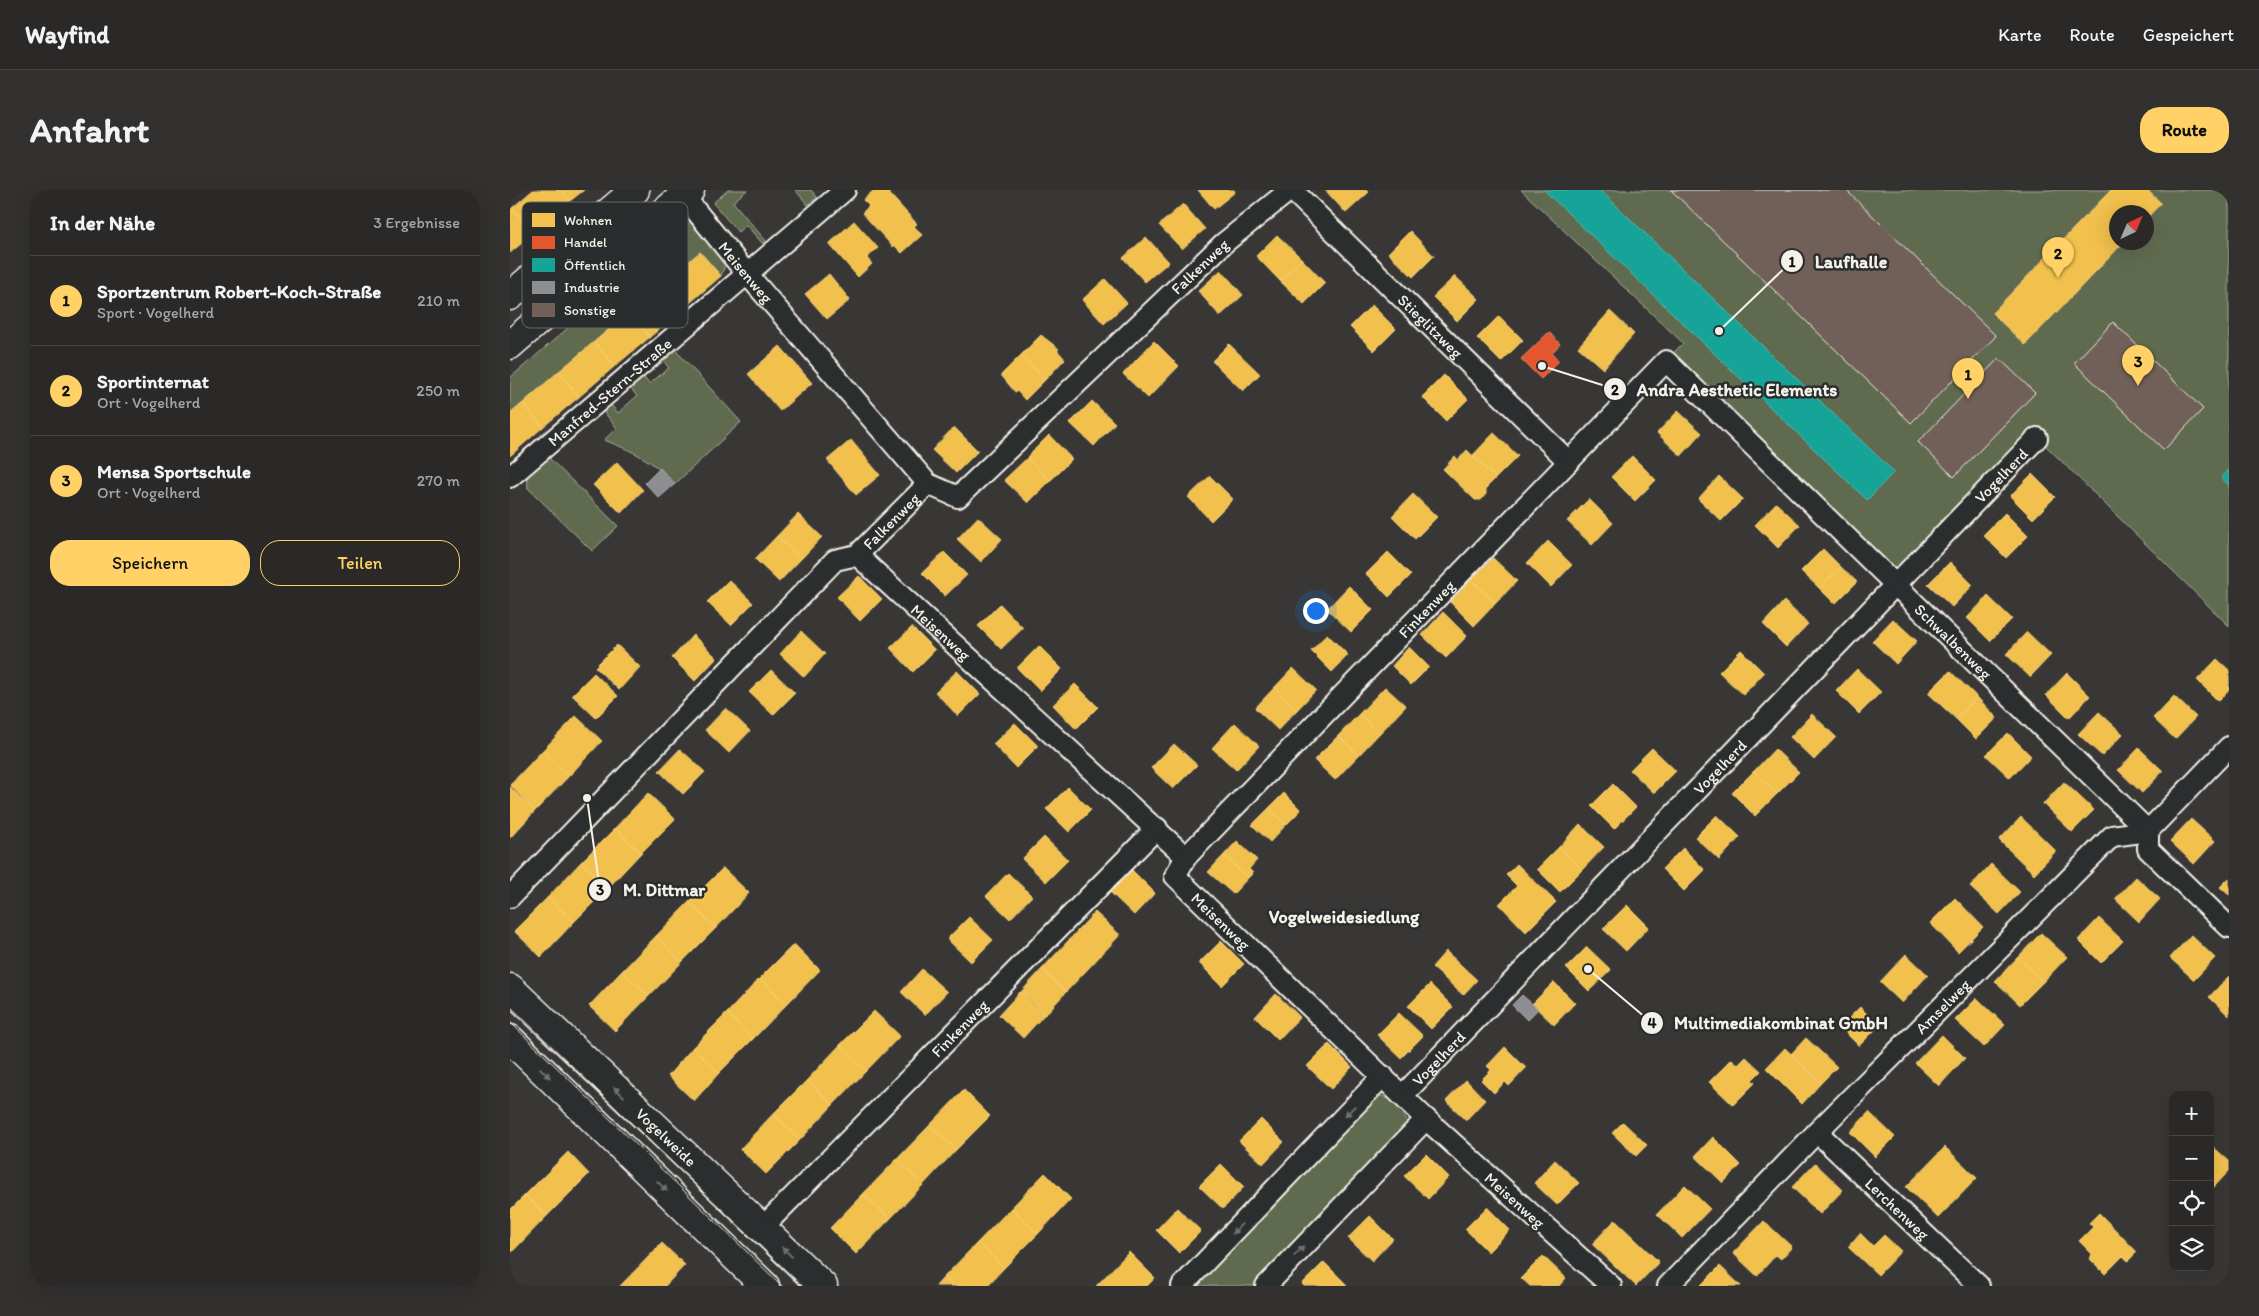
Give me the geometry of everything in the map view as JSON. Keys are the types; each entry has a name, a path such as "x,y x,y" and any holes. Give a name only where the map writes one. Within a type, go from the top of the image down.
{"street":[{"path":"622,202 636,190"},
{"name":"Manfred-Stern-Straße","path":"688,325 845,190"},
{"name":"Stieglitzweg","path":"1291,190 1568,461"},
{"name":"Falkenweg","path":"510,897 835,560 857,555 928,484 958,497 1224,243 1291,190"},
{"path":"673,202 684,192"},
{"name":"Meisenweg","path":"684,192 748,274 928,484"},
{"path":"510,296 522,286"},
{"path":"510,345 529,328"},
{"name":"Manfred-Stern-Straße","path":"510,477 685,328"},
{"name":"Finkenweg","path":"1186,857 1666,361"},
{"name":"Schwalbenweg","path":"1666,361 1896,583 2148,831"},
{"name":"Vogelherd","path":"1404,1095 2038,438"},
{"name":"Meisenweg","path":"857,555 1186,857 1175,876 1404,1095 1426,1119 1611,1286"},
{"path":"2229,747 2148,831 2148,849 2229,927"},
{"name":"Finkenweg","path":"762,1228 1156,828"},
{"name":"Amselweg","path":"1668,1286 1817,1132 2112,836 2148,831"},
{"name":"Vogelweide","path":"510,988 822,1286"},
{"path":"510,1040 765,1286"},
{"path":"1182,1286 1383,1076"},
{"path":"1266,1286 1426,1119"},
{"name":"Lerchenweg","path":"1817,1132 1979,1286"}],"green space":[{"path":"728,190 747,190 733,202 766,241 763,244 746,225 738,232 713,203"},
{"path":"795,190 811,190 817,197 808,205"},
{"path":"1521,190 2229,190 2229,626 2038,438 1896,583 1666,361 1683,343"},
{"path":"694,219 727,260 721,276 700,252 688,262 688,224"},
{"path":"568,328 611,328 510,414 510,378"},
{"path":"670,344 741,422 675,484 658,468 642,457 604,440 617,428 599,406 606,399 618,413 637,396 625,382 638,370 649,384 669,368 658,354"},
{"path":"546,455 618,526 592,551 528,488 527,473"},
{"path":"1379,1095 1395,1103 1405,1117 1409,1129 1255,1286 1197,1286"}],"building: Wohnen":[{"path":"533,190 561,190 570,201 522,202 522,219 512,208"},
{"path":"561,190 584,190 570,201"},
{"path":"874,190 886,190 917,224 914,226 922,235 902,253 894,245 893,247 862,213 869,206 863,200"},
{"path":"1198,190 1234,190 1235,192 1214,209"},
{"path":"1325,190 1367,190 1369,192 1346,213"},
{"path":"2111,190 2147,190 2161,203 2154,210 2154,205 2109,205 2109,250 2116,250 2025,345 1992,313"},
{"path":"1183,204 1205,229 1182,249 1159,225"},
{"path":"512,208 522,219 522,243 510,253 510,210"},
{"path":"854,221 878,248 867,258 872,264 858,277 829,244"},
{"path":"1410,231 1434,256 1413,277 1388,253"},
{"path":"1277,235 1302,259 1280,281 1256,256"},
{"path":"1146,237 1169,262 1145,282 1123,258"},
{"path":"700,252 721,276 688,304 688,262"},
{"path":"1302,259 1325,283 1304,304 1280,281"},
{"path":"1221,270 1243,295 1220,316 1198,291"},
{"path":"829,274 850,300 827,319 805,294"},
{"path":"1455,276 1479,299 1457,321 1433,297"},
{"path":"1105,279 1127,303 1104,324 1082,300"},
{"path":"1372,305 1396,329 1374,351 1350,327"},
{"path":"1610,311 1634,334 1603,369 1578,347"},
{"path":"1499,316 1523,340 1501,362 1477,338"},
{"path":"610,328 642,328 650,337 615,366 594,342"},
{"path":"642,328 660,328 650,337"},
{"path":"1041,335 1059,349 1057,350 1065,359 1045,380 1021,355"},
{"path":"1154,341 1179,366 1148,398 1123,374"},
{"path":"594,342 615,366 579,397 558,372"},
{"path":"1229,344 1260,374 1243,391 1212,361"},
{"path":"780,346 812,383 780,411 748,374"},
{"path":"1021,355 1045,380 1025,400 1017,391 1015,392 1001,375"},
{"path":"558,372 579,397 543,427 523,403"},
{"path":"1444,375 1468,399 1446,421 1422,397"},
{"path":"1092,401 1115,423 1094,446 1070,423"},
{"path":"523,403 543,427 510,456 510,414"},
{"path":"1678,411 1702,433 1681,456 1657,433"},
{"path":"954,427 978,451 956,473 932,450"},
{"path":"1494,433 1518,456 1496,478 1472,456"},
{"path":"1049,435 1072,459 1050,481 1027,457"},
{"path":"851,440 880,475 856,495 827,460"},
{"path":"1467,450 1496,478 1486,488 1486,494 1481,500 1475,500 1443,469 1455,456 1458,460"},
{"path":"1632,456 1656,480 1635,501 1611,477"},
{"path":"1027,458 1050,481 1028,503 1004,480"},
{"path":"617,462 643,490 621,513 593,485"},
{"path":"2032,474 2055,497 2033,519 2010,496"},
{"path":"1210,476 1233,499 1211,521 1188,497"},
{"path":"1719,476 1743,499 1721,521 1698,499"},
{"path":"1413,494 1437,517 1415,539 1392,516"},
{"path":"1589,499 1613,523 1592,545 1567,521"},
{"path":"1776,503 1800,525 1778,548 1755,525"},
{"path":"2005,513 2028,536 2006,558 1983,535"},
{"path":"798,514 822,537 801,559 777,536"},
{"path":"978,517 1002,539 981,562 957,539"},
{"path":"777,536 801,559 779,582 755,559"},
{"path":"1548,541 1572,565 1551,587 1527,563"},
{"path":"1823,549 1841,567 1819,588 1801,571"},
{"path":"944,552 967,575 945,596 922,573"},
{"path":"1388,552 1411,575 1389,597 1366,574"},
{"path":"1493,558 1517,581 1496,603 1471,580"},
{"path":"1950,562 1973,585 1952,607 1928,584"},
{"path":"1841,567 1857,582 1835,604 1819,588"},
{"path":"859,576 882,599 860,621 837,597"},
{"path":"729,580 753,603 731,625 707,602"},
{"path":"1471,580 1496,603 1474,626 1450,602"},
{"path":"1349,586 1373,610 1351,632 1327,609"},
{"path":"1988,596 2012,619 1990,641 1967,618"},
{"path":"1784,601 1808,624 1786,647 1763,624"},
{"path":"1000,604 1023,628 1001,649 978,626"},
{"path":"1443,612 1467,636 1446,658 1422,635"},
{"path":"1893,619 1917,641 1896,664 1872,641"},
{"path":"912,627 935,650 913,672 890,648"},
{"path":"801,631 825,654 804,677 780,654"},
{"path":"2027,632 2051,655 2030,677 2006,654"},
{"path":"1327,634 1348,655 1332,672 1311,651"},
{"path":"693,635 717,658 695,681 672,658"},
{"path":"617,645 640,667 619,690 595,667"},
{"path":"1039,646 1062,669 1040,691 1017,668"},
{"path":"1409,647 1429,667 1411,685 1392,666"},
{"path":"1741,650 1764,673 1743,695 1719,672"},
{"path":"2217,659 2229,670 2229,690 2218,701 2197,680"},
{"path":"1293,668 1316,690 1297,710 1274,688"},
{"path":"1857,669 1881,692 1859,714 1836,691"},
{"path":"771,670 795,693 773,715 749,692"},
{"path":"957,671 980,694 958,716 935,692"},
{"path":"1950,671 1977,697 1956,719 1928,693"},
{"path":"594,673 618,696 596,718 572,695"},
{"path":"2067,673 2090,696 2069,718 2046,695"},
{"path":"1075,684 1098,707 1076,729 1053,705"},
{"path":"1385,687 1406,706 1379,734 1359,714"},
{"path":"1274,688 1297,710 1278,730 1255,708"},
{"path":"2174,696 2196,717 2175,739 2153,718"},
{"path":"1977,697 1997,718 1976,739 1956,719"},
{"path":"726,708 750,731 729,753 705,730"},
{"path":"2099,712 2123,734 2102,756 2078,734"},
{"path":"1359,714 1379,734 1359,755 1338,736"},
{"path":"1812,714 1836,737 1814,760 1790,737"},
{"path":"576,716 602,741 569,776 542,751"},
{"path":"1015,723 1038,746 1016,768 993,744"},
{"path":"1235,723 1259,746 1236,770 1212,748"},
{"path":"2008,733 2031,756 2010,778 1986,755"},
{"path":"1338,736 1359,755 1335,780 1314,760"},
{"path":"1174,744 1197,765 1173,789 1151,768"},
{"path":"1652,748 1676,771 1654,793 1630,770"},
{"path":"2139,748 2163,771 2142,793 2118,770"},
{"path":"680,749 705,772 683,794 659,771"},
{"path":"1775,749 1799,772 1777,794 1754,771"},
{"path":"542,751 569,776 535,811 510,785"},
{"path":"1754,771 1777,794 1755,816 1732,793"},
{"path":"2064,782 2094,810 2072,832 2043,804"},
{"path":"1613,784 1636,807 1614,829 1591,806"},
{"path":"510,787 535,811 510,838"},
{"path":"1068,787 1091,810 1069,832 1046,809"},
{"path":"648,793 675,819 641,853 615,828"},
{"path":"1284,793 1301,810 1286,825 1269,808"},
{"path":"1269,808 1286,825 1270,842 1252,825"},
{"path":"1717,815 1740,837 1719,860 1695,837"},
{"path":"2021,817 2056,851 2034,874 1999,840"},
{"path":"2191,819 2215,841 2194,864 2170,841"},
{"path":"1580,824 1604,847 1582,870 1559,847"},
{"path":"615,828 641,853 608,888 581,862"},
{"path":"1044,837 1068,860 1046,882 1022,859"},
{"path":"1237,841 1257,860 1249,869 1253,873 1248,878 1224,855"},
{"path":"1559,847 1582,870 1560,892 1537,869"},
{"path":"1683,848 1705,870 1684,891 1662,869"},
{"path":"1224,855 1248,878 1233,894 1208,872"},
{"path":"581,862 608,888 574,922 548,897"},
{"path":"1517,864 1556,902 1526,932 1499,904 1517,886 1506,875"},
{"path":"1991,864 2020,892 1999,914 1970,887"},
{"path":"723,868 749,893 716,928 689,902"},
{"path":"1132,870 1155,893 1134,915 1110,892"},
{"path":"1008,873 1032,896 1010,919 986,896"},
{"path":"2136,877 2160,899 2139,922 2115,899"},
{"path":"2229,878 2229,895 2220,887"},
{"path":"548,897 574,922 541,957 514,931"},
{"path":"1955,898 1983,927 1958,952 1930,923"},
{"path":"689,902 716,928 682,962 656,936"},
{"path":"1627,905 1649,927 1626,951 1603,929"},
{"path":"1095,912 1120,935 1066,992 1042,969"},
{"path":"969,917 993,940 971,962 947,939"},
{"path":"2099,918 2123,941 2101,963 2078,940"},
{"path":"2041,933 2067,957 2043,982 2018,957"},
{"path":"2191,935 2215,958 2194,980 2170,958"},
{"path":"656,936 682,962 649,996 622,971"},
{"path":"1221,941 1244,964 1222,986 1199,963"},
{"path":"794,944 820,970 787,1004 760,978"},
{"path":"1587,947 1611,970 1589,991 1566,968"},
{"path":"1446,951 1477,980 1463,995 1432,967"},
{"path":"1906,954 1928,975 1902,1003 1880,982"},
{"path":"2018,957 2043,982 2020,1005 1995,981"},
{"path":"922,969 947,992 925,1015 901,992"},
{"path":"1042,969 1066,992 1045,1015 1021,992"},
{"path":"622,971 649,996 615,1031 589,1006"},
{"path":"2229,976 2229,1016 2209,997"},
{"path":"760,978 787,1004 753,1039 727,1013"},
{"path":"1554,982 1575,1003 1554,1025 1532,1004"},
{"path":"1430,984 1453,1007 1431,1029 1408,1006"},
{"path":"1020,992 1044,1015 1023,1038 999,1015"},
{"path":"1276,994 1300,1017 1278,1040 1255,1017"},
{"path":"1977,998 2005,1025 1984,1047 1955,1020"},
{"path":"1860,1007 1879,1026 1859,1046 1840,1027"},
{"path":"874,1011 900,1036 866,1071 840,1045"},
{"path":"727,1013 753,1039 719,1073 693,1047"},
{"path":"1399,1013 1423,1036 1401,1058 1377,1035"},
{"path":"1942,1035 1965,1058 1939,1086 1915,1063"},
{"path":"1806,1038 1837,1067 1821,1083 1791,1054"},
{"path":"1329,1044 1352,1067 1331,1089 1307,1066"},
{"path":"840,1045 866,1071 833,1105 807,1080"},
{"path":"693,1047 719,1073 694,1101 668,1076"},
{"path":"1505,1047 1526,1068 1509,1086 1505,1082 1494,1093 1481,1080 1491,1070 1487,1066"},
{"path":"1785,1048 1821,1083 1802,1104 1766,1068"},
{"path":"1746,1057 1761,1071 1752,1080 1755,1083 1733,1105 1709,1082 1732,1059 1738,1065"},
{"path":"807,1080 833,1105 800,1140 773,1114"},
{"path":"1466,1080 1485,1100 1466,1120 1446,1101"},
{"path":"964,1090 990,1116 956,1150 930,1125"},
{"path":"1869,1112 1895,1137 1875,1157 1850,1132"},
{"path":"773,1114 800,1140 766,1174 740,1149"},
{"path":"1261,1119 1284,1142 1263,1164 1239,1141"},
{"path":"1623,1122 1647,1145 1636,1156 1612,1133"},
{"path":"930,1125 956,1150 923,1185 897,1159"},
{"path":"1713,1137 1741,1165 1723,1183 1695,1156"},
{"path":"1945,1147 1977,1178 1938,1218 1906,1187"},
{"path":"2214,1148 2229,1161 2229,1171 2214,1187"},
{"path":"568,1152 589,1174 547,1216 525,1195"},
{"path":"1426,1154 1449,1177 1428,1199 1404,1176"},
{"path":"897,1159 923,1185 890,1219 863,1194"},
{"path":"1555,1160 1579,1183 1557,1205 1534,1183"},
{"path":"1815,1163 1843,1190 1820,1214 1792,1187"},
{"path":"1221,1164 1244,1187 1223,1209 1199,1186"},
{"path":"1045,1173 1071,1199 1038,1234 1011,1208"},
{"path":"1685,1185 1710,1209 1682,1238 1657,1214"},
{"path":"863,1194 890,1219 856,1254 830,1228"},
{"path":"525,1195 547,1216 510,1254 510,1210"},
{"path":"1487,1207 1510,1230 1488,1252 1465,1229"},
{"path":"1011,1208 1038,1234 1004,1268 978,1242"},
{"path":"1177,1208 1201,1231 1179,1253 1156,1230"},
{"path":"2099,1213 2137,1252 2128,1261 2123,1256 2105,1274 2090,1259 2092,1254 2079,1241 2093,1227 2089,1223"},
{"path":"1370,1216 1393,1239 1372,1261 1348,1238"},
{"path":"1615,1220 1659,1262 1636,1286 1592,1244"},
{"path":"1764,1221 1792,1247 1781,1259 1776,1255 1757,1276 1733,1253"},
{"path":"1860,1233 1873,1246 1884,1235 1901,1251 1878,1275 1848,1247"},
{"path":"978,1242 1004,1268 987,1286 954,1286 944,1277"},
{"path":"662,1243 685,1265 665,1286 620,1286"},
{"path":"1129,1252 1155,1278 1147,1286 1096,1286"},
{"path":"1543,1256 1566,1278 1559,1286 1530,1286 1521,1278"},
{"path":"1324,1262 1346,1286 1304,1286 1302,1284"},
{"path":"1720,1266 1741,1286 1700,1286"},
{"path":"944,1277 954,1286 936,1286"}],"building: Handel":[{"path":"1549,332 1560,344 1552,353 1559,361 1541,379 1521,359"}],"building: Öffentlich":[{"path":"1544,190 1600,190 1894,472 1867,500"},
{"path":"2229,470 2229,485 2221,478"}],"building: Industrie":[{"path":"660,468 675,484 659,498 645,483"},
{"path":"1522,995 1538,1009 1527,1020 1512,1005"}],"building: Sonstige":[{"path":"1671,190 1846,190 1996,336 1911,423"},
{"path":"2113,322 2203,409 2164,450 2074,363"},
{"path":"1999,358 2035,393 1954,477 1918,442"}],"tram line":[{"path":"510,1006 800,1286"},
{"path":"510,1022 782,1286"}],"place":[{"name":"Sportinternat","path":"2058,278"},
{"name":"Laufhalle","path":"1719,331"},
{"name":"Andra Aesthetic Elements","path":"1542,366"},
{"name":"Mensa Sportschule","path":"2138,386"},
{"name":"Sportzentrum Robert-Koch-Straße","path":"1968,399"},
{"name":"M. Dittmar","path":"587,798"},
{"name":"Multimediakombinat GmbH","path":"1588,969"}],"district":[{"name":"Vogelweidesiedlung","path":"1344,917"}]}
